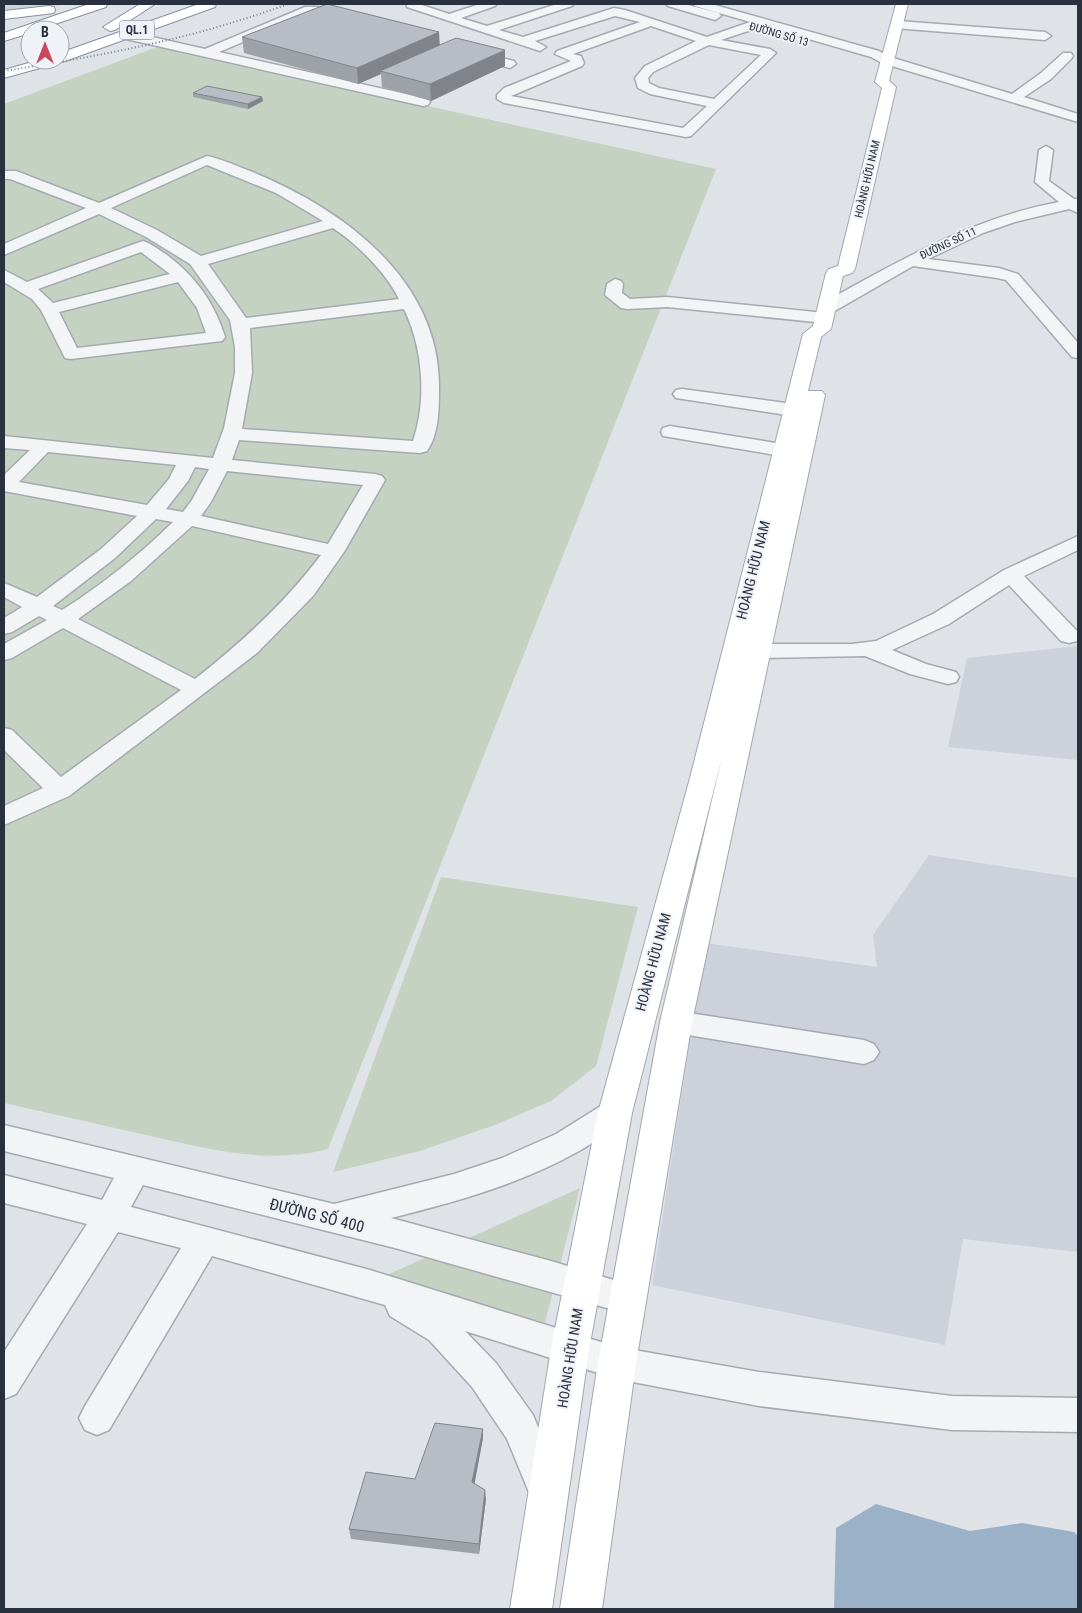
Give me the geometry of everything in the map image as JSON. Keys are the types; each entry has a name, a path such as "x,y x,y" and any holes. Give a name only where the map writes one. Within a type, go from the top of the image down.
{"main road":[{"path":"4,17 82,4"},
{"path":"4,17 100,4"},
{"path":"4,37 100,4"},
{"name":"QL.1","path":"95,23 148,4"},
{"name":"QL.1","path":"70,53 148,4"},
{"name":"QL.1","path":"70,54 208,4"},
{"name":"HOÀNG HỮU NAM","path":"531,1609 570,1349 614,1113 703,778 747,649 827,336 824,318 833,266 846,269 888,87 882,82 886,60 898,25 902,4"},
{"path":"4,74 20,69"},
{"path":"4,81 29,70"},
{"path":"870,96 872,86 882,82"},
{"name":"HOÀNG HỮU NAM","path":"581,1609 617,1363 676,1022 747,649 782,450 812,334 824,318"}],"street":[{"path":"416,4 411,5 448,18 577,59 578,63 509,91 504,95 504,99 686,133 770,53 707,41 621,12 614,12 524,42"},
{"path":"448,18 491,4"},
{"path":"486,30 568,4"},
{"name":"ĐƯỜNG SỐ 13","path":"672,4 866,59 886,60 1078,118"},
{"name":"ĐƯỜNG SỐ 13","path":"699,4 724,11 737,9 876,54 886,60"},
{"path":"737,9 752,8"},
{"path":"659,9 733,31"},
{"path":"209,52 306,11 317,11 354,22"},
{"path":"561,54 650,23"},
{"path":"898,25 1045,36"},
{"path":"716,104 654,91 643,85 641,78 649,69 707,41 750,26"},
{"path":"126,35 209,52 423,102"},
{"path":"457,51 510,64"},
{"path":"1014,98 1070,58"},
{"path":"361,87 378,80"},
{"path":"1046,150 1042,182 1076,205"},
{"path":"4,250 207,160 292,195 335,222 374,256 397,283 410,303 422,332 430,368 430,400 424,437 420,447 232,434"},
{"path":"4,175 11,174 100,208 144,228 198,262 241,324 244,358 240,397 232,434 220,464 188,519 138,566 34,638 4,654"},
{"name":"ĐƯỜNG SỐ 11","path":"824,318 908,261 944,244 1015,216 1076,205"},
{"path":"4,275 38,296 49,309 64,341 212,322 208,310 182,276 142,246 118,232 80,216"},
{"path":"198,262 335,222"},
{"path":"25,288 142,246"},
{"path":"908,261 999,273 1012,277 1078,353"},
{"path":"833,266 854,280 876,281"},
{"path":"49,309 182,276"},
{"path":"615,284 613,295 627,304 667,302 824,318"},
{"path":"241,324 410,303"},
{"path":"682,394 793,410"},
{"path":"670,432 782,450"},
{"path":"4,442 375,480 334,552 305,591 248,648 197,689 60,790 4,816"},
{"path":"4,485 32,460 44,446"},
{"path":"4,627 90,568 152,512 175,486 188,461"},
{"path":"4,485 188,519 334,552"},
{"path":"747,649 852,651 881,647 941,619 1011,574 1078,542"},
{"path":"1011,574 1069,636"},
{"path":"4,588 197,689"},
{"path":"868,648 918,669 948,677"},
{"path":"4,736 60,790"},
{"path":"676,1022 864,1052"},
{"path":"334,1218 432,1193 504,1171 566,1144 614,1113"},
{"name":"ĐƯỜNG SỐ 400","path":"4,1138 334,1218 582,1285 628,1300"},
{"path":"4,1382 110,1216 134,1171"},
{"path":"4,1189 204,1239 370,1285 617,1363 759,1390 952,1413 1078,1415"},
{"path":"97,1418 204,1239"},
{"path":"370,1285 441,1329 484,1376 520,1427 548,1494"}],"shaded area":[{"path":"10,4 69,4 4,13 4,6"},
{"path":"1078,646 1078,760 948,747 967,658"},
{"path":"929,855 1078,878 1078,1252 963,1239 945,1345 652,1285 705,943 877,967 873,935"}],"green space":[{"path":"157,47 716,169 328,1149 304,1154 280,1156 232,1153 4,1103 4,104"},
{"path":"441,877 638,907 596,1066 551,1101 495,1125 420,1151 333,1172"},
{"path":"580,1188 542,1334 367,1284"}],"water":[{"path":"876,1504 970,1531 1022,1523 1074,1532 1078,1536 1078,1609 834,1609 836,1528"}],"building":[{"path":"327,4 439,32 357,68 242,37"},
{"path":"456,38 505,50 430,84 380,71"},
{"path":"207,86 262,97 248,104 193,93"},
{"path":"435,1423 483,1429 472,1482 485,1490 479,1544 349,1529 366,1472 415,1479"}],"railway":[{"path":"4,71 148,45 218,27 288,4"}]}
